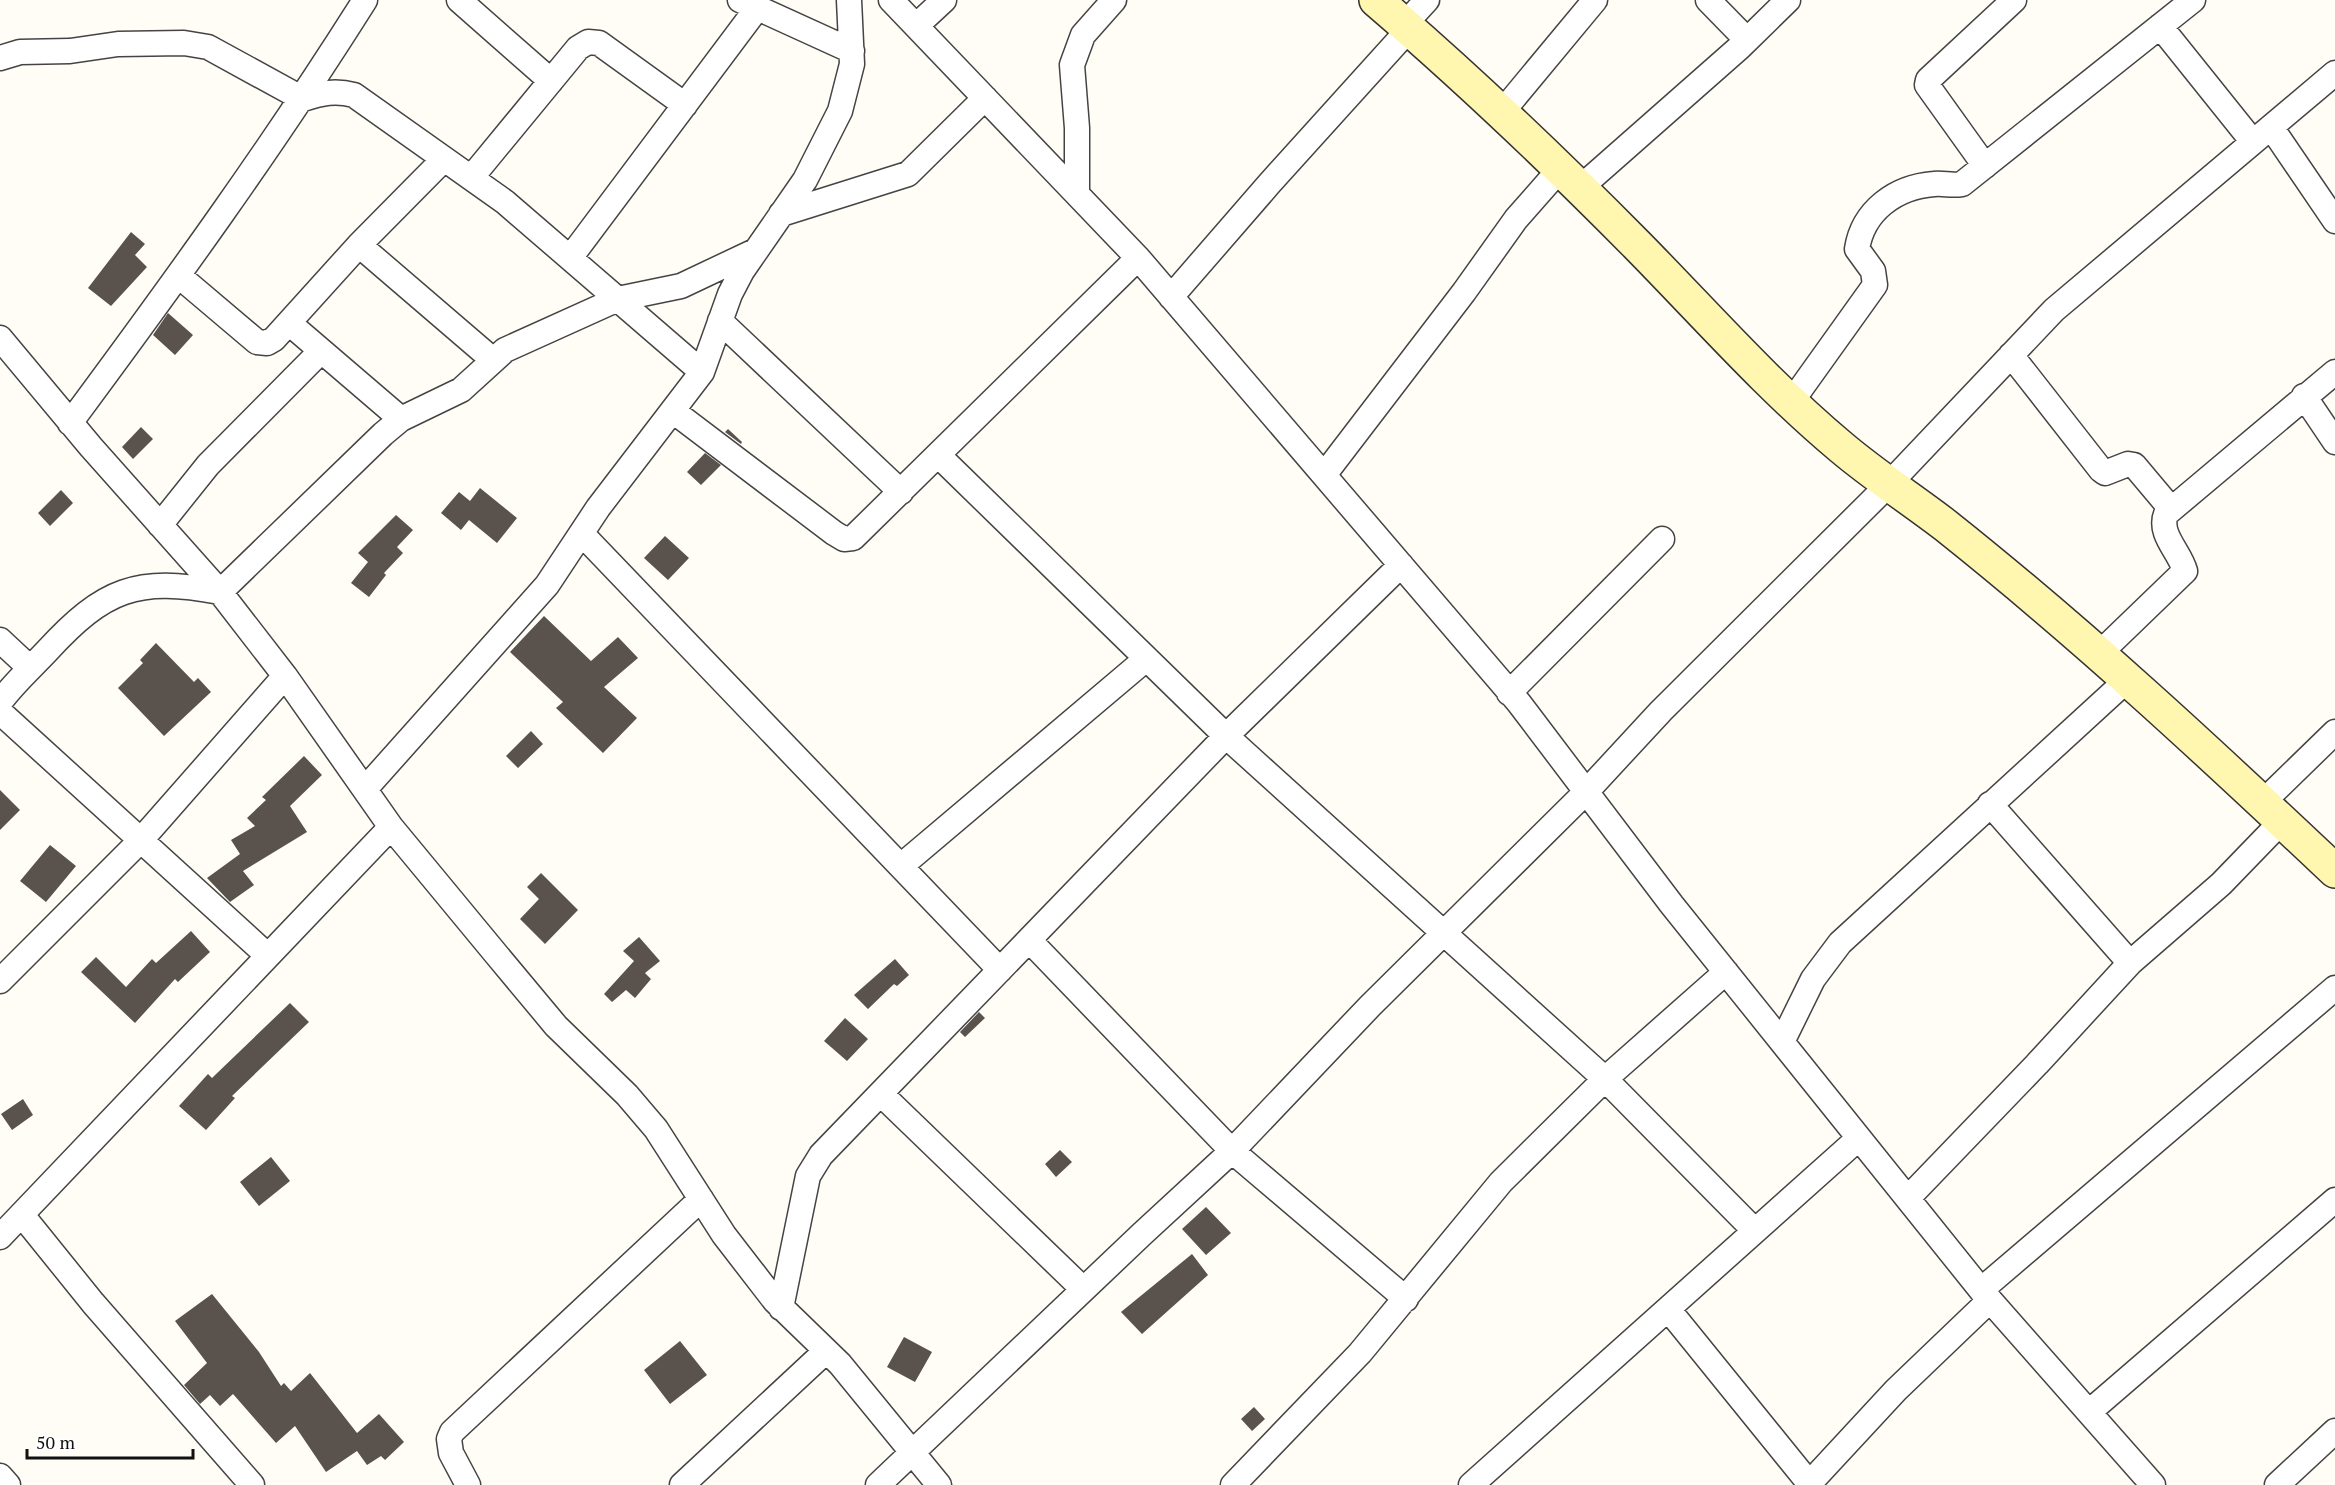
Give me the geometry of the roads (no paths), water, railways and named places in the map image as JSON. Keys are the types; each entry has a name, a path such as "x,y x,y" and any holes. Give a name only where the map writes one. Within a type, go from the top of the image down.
{"street":[{"path":"70,423 179,276 303,99 365,0"},
{"path":"459,0 551,81"},
{"path":"365,789 518,621 547,585 598,508 702,372 730,294 756,251 805,180 840,111 852,64 849,0"},
{"path":"891,0 1138,258 1401,565 1509,693 1726,972 1985,1295 2153,1485"},
{"path":"916,26 944,0"},
{"path":"1077,194 1077,128 1072,65 1083,35 1113,0"},
{"path":"1376,0 1502,112 1570,178 1711,323 1840,447 1945,525 2099,654 2335,871"},
{"path":"1171,297 1407,26 1427,0"},
{"path":"1502,112 1595,0"},
{"path":"1708,0 1747,40"},
{"path":"1324,475 1464,292 1516,219 1747,40 1788,0"},
{"path":"1985,166 1927,85 1928,80 2014,0"},
{"path":"1792,401 1875,285 1873,271 1857,249 1860,233 1872,212 1897,193 1925,185 1962,184 2193,0"},
{"path":"570,258 685,105 749,4 852,51"},
{"path":"2160,26 2262,135 2335,221"},
{"path":"471,178 578,48 593,41 685,105"},
{"path":"0,58 20,52 70,51 118,44 184,43 208,47 303,99 323,92 339,92 354,96 505,202 702,372"},
{"path":"878,1485 1083,1289 1232,1151 1370,1006 1586,792 1661,711 1889,484 2054,310 2335,73"},
{"path":"781,214 908,174 985,98"},
{"path":"179,276 257,342 267,343 274,339 359,245 444,159"},
{"path":"359,245 493,360"},
{"path":"220,592 401,419 461,390 505,350 618,299 681,286 756,251"},
{"path":"673,411 844,539 853,538 1138,258"},
{"path":"720,321 901,492"},
{"path":"289,323 401,419"},
{"path":"0,338 70,423 220,592 285,676 391,827 556,1026 644,1115 724,1235 782,1308 826,1351 913,1450 939,1485"},
{"path":"160,525 208,465 321,351"},
{"path":"2011,355 2100,470 2105,473 2128,464 2134,465 2171,509"},
{"path":"2099,654 2185,571 2164,530 2163,522 2171,509 2335,372"},
{"path":"2304,396 2335,442"},
{"path":"938,455 1226,736 1605,1080 1755,1231"},
{"path":"582,534 1000,970"},
{"path":"1509,693 1662,539"},
{"path":"782,1308 808,1176 821,1155 1226,736 1401,565"},
{"path":"0,702 71,625 95,605 121,593 158,585 180,584 220,592"},
{"path":"0,640 30,668"},
{"path":"901,866 1146,659"},
{"path":"0,981 141,840 285,676"},
{"path":"1782,1042 1813,979 1840,943 2127,680"},
{"path":"0,712 268,956"},
{"path":"1908,1198 2130,963 2222,884 2272,812 2335,732"},
{"path":"1990,804 2130,963"},
{"path":"0,1237 391,827"},
{"path":"1029,940 1232,1151 1406,1299"},
{"path":"1233,1485 1360,1353 1502,1182 1605,1080 1726,972"},
{"path":"1668,1309 1808,1484 1985,1295 2335,988"},
{"path":"881,1094 1083,1289"},
{"path":"1471,1485 1859,1138"},
{"path":"468,1485 451,1453 448,1438 452,1432 701,1199"},
{"path":"2089,1412 2335,1200"},
{"path":"22,1215 93,1303 252,1485"},
{"path":"682,1485 826,1351"},
{"path":"2277,1485 2335,1431"},
{"path":"0,1476 9,1485"}]}
